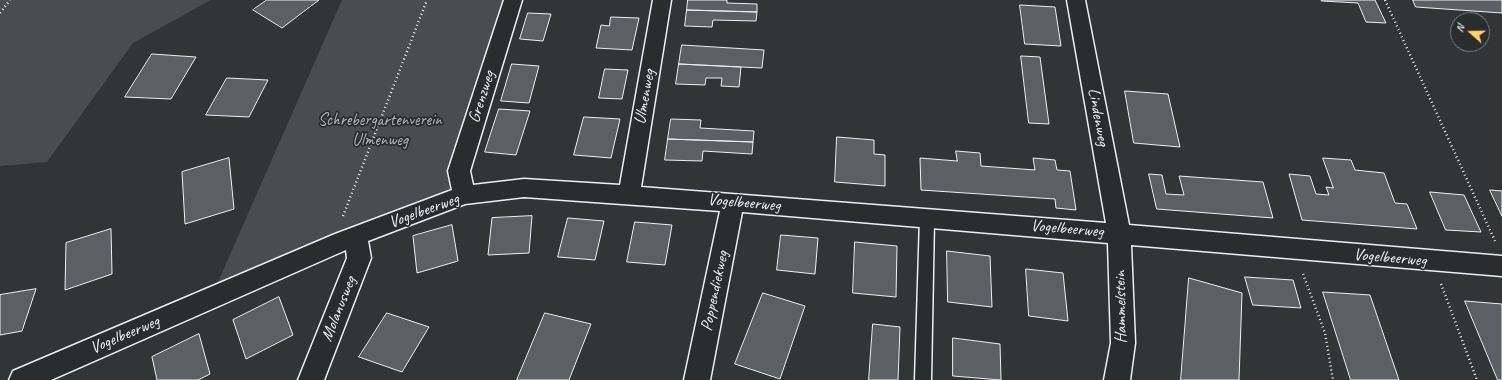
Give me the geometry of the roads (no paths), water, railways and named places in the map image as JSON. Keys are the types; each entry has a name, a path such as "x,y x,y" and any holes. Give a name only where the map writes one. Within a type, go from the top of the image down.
{"street":[{"name":"Grenzweg","path":"464,195 459,171 513,0"},
{"name":"Ulmenweg","path":"629,194 662,0"},
{"name":"Lindenweg","path":"1076,0 1120,234"},
{"name":"Vogelbeerweg","path":"22,380 350,239 464,195 524,188 733,202 1433,262 1502,266"},
{"name":"Poppendiekweg","path":"697,380 733,202"},
{"name":"Hammelstein","path":"1117,380 1123,343 1120,234"},
{"name":"Molanusweg","path":"311,380 359,258 350,239"}],"lane":[{"path":"923,380 927,218"}],"park label":[{"name":"Schrebergartenverein Ulmenweg","path":"380,131"}]}
